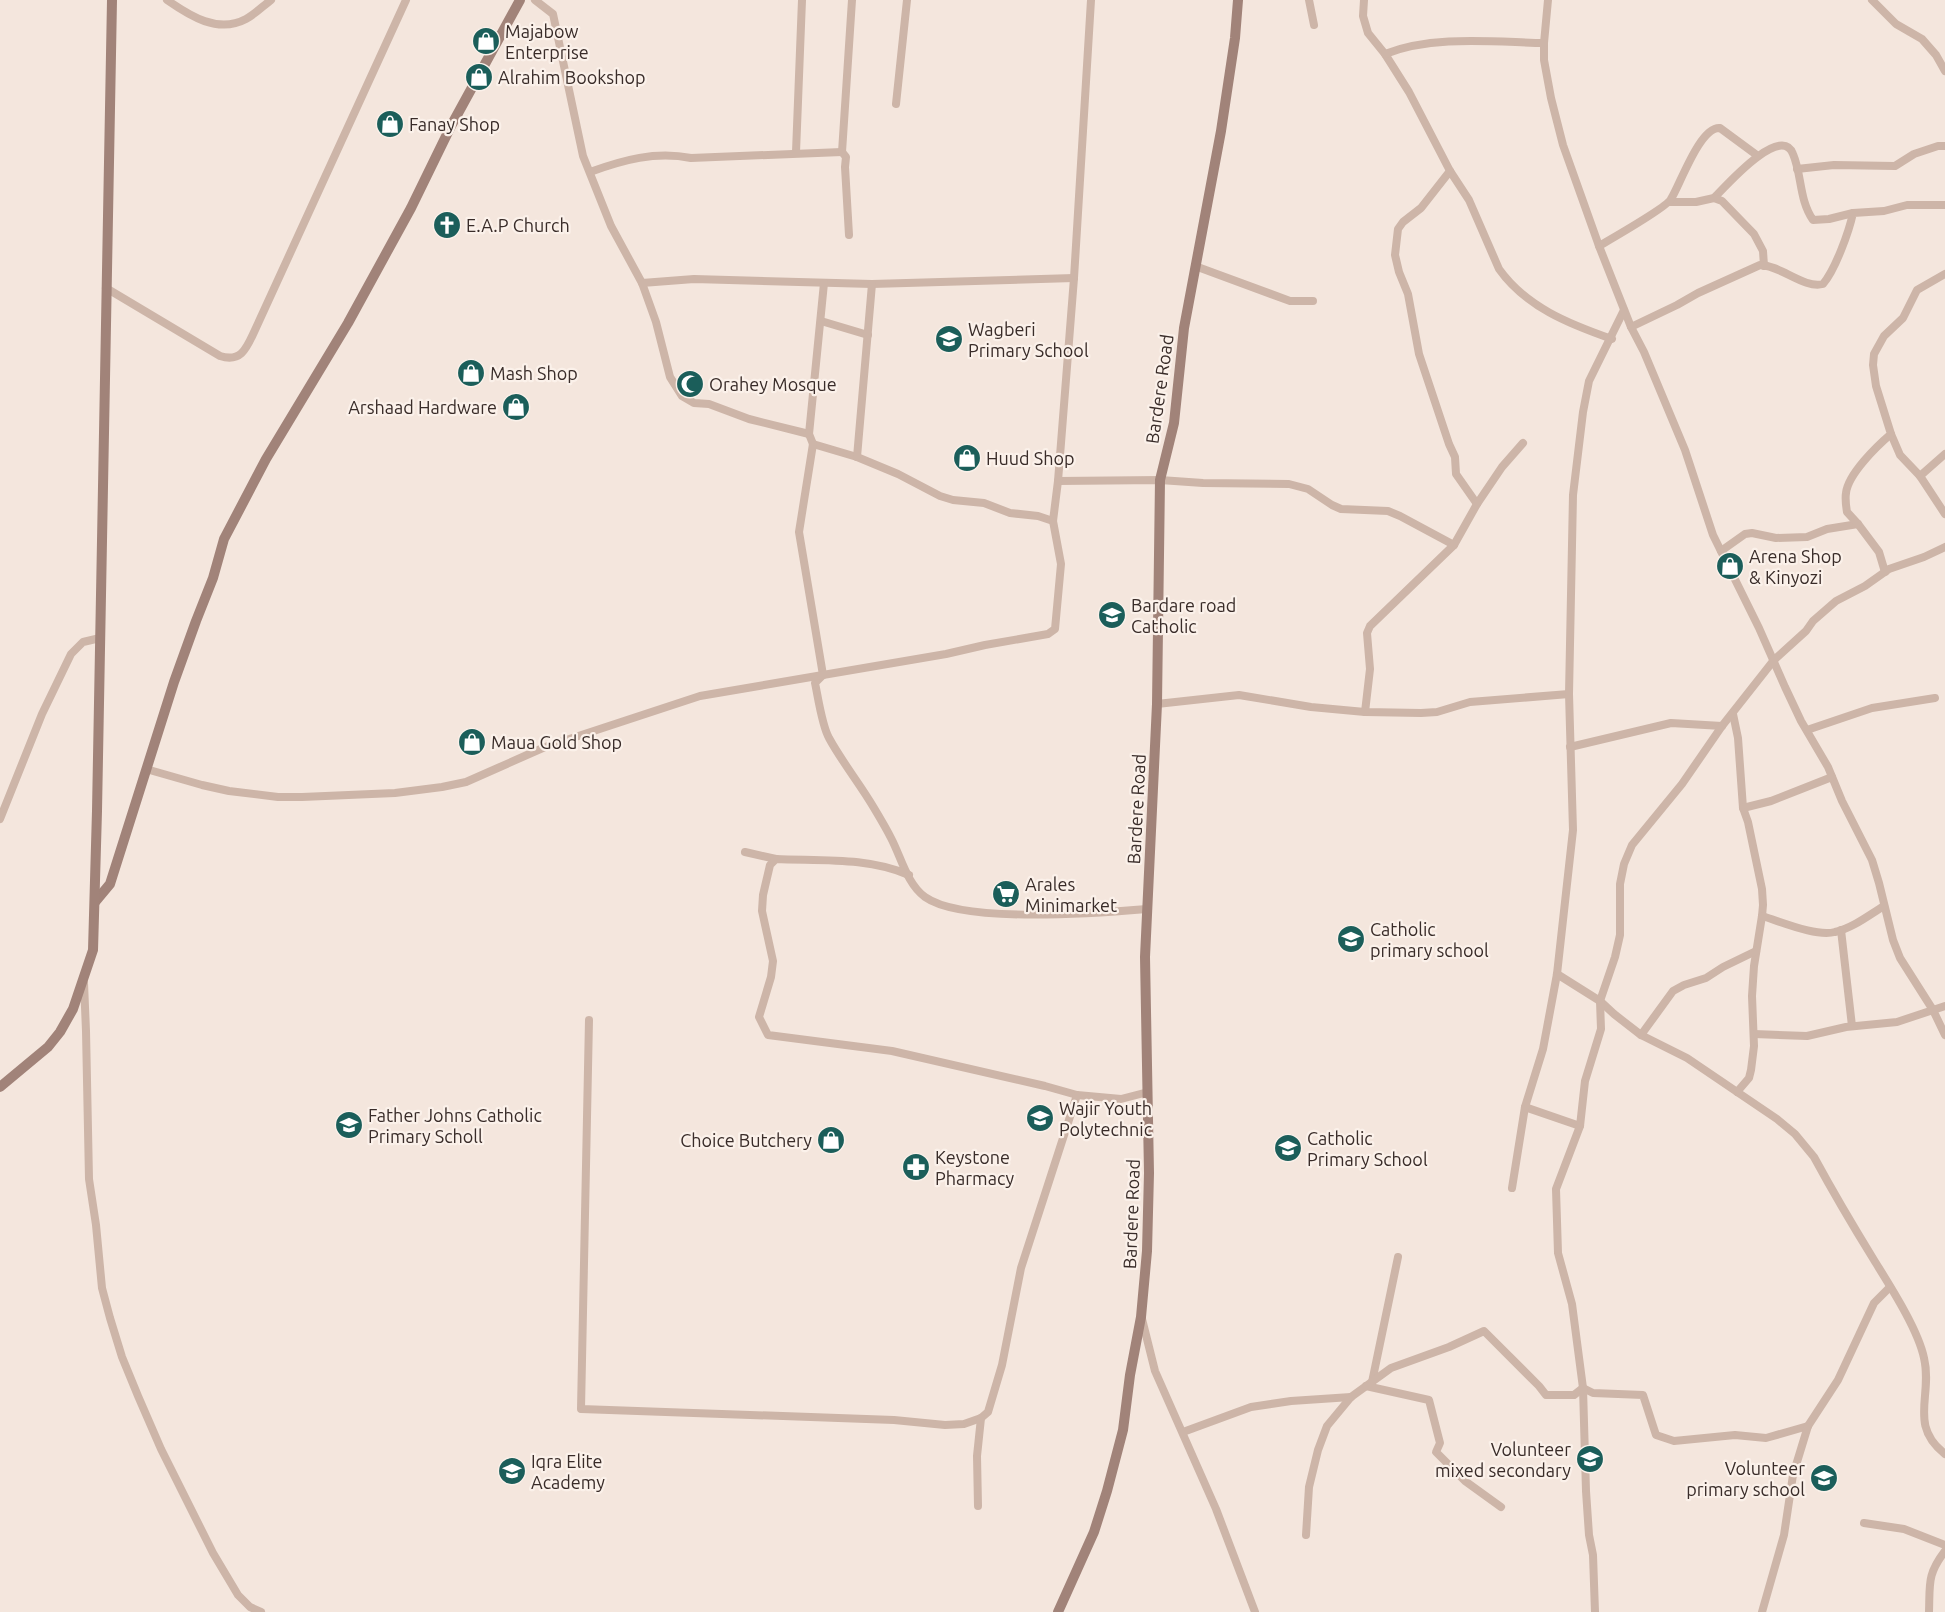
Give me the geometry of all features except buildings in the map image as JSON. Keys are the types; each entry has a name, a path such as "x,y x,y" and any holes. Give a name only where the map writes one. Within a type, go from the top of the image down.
{"street":[{"path":"0,1087 48,1047 73,1009 93,950 112,0"},
{"path":"167,0 183,11 208,23 218,25 236,24 247,19 271,0"},
{"path":"106,288 220,356 227,358 238,356 244,351 406,0"},
{"path":"95,902 110,884 146,769 196,621 213,578 224,539 266,460 348,323 411,208 451,126 520,0"},
{"path":"535,0 553,14 579,139 611,226 642,282 656,322 670,377 682,396 694,403 709,404 750,419 809,434"},
{"path":"796,152 802,0"},
{"path":"849,235 846,157 842,152 852,0"},
{"path":"896,104 907,0"},
{"path":"146,769 229,791 278,797 302,798 395,793 442,788 466,782 545,747 700,696 946,654 1048,634 1055,628 1061,564 1053,521 1058,481 1074,278 1091,0"},
{"name":"Bardere Road","path":"1058,1612 1094,1532 1107,1491 1123,1430 1130,1375 1142,1317 1147,1251 1148,1092 1145,1014 1147,909 1157,704 1160,480 1174,423 1184,328 1221,131 1235,38 1238,0"},
{"path":"1309,0 1314,25"},
{"path":"1364,0 1364,16 1368,33 1385,54 1408,92 1450,171 1469,200 1499,270 1512,286 1535,305 1576,326 1612,339"},
{"path":"1548,0 1544,43 1547,78 1557,121 1599,246 1631,327 1644,352 1682,441 1720,551 1742,592 1785,687 1832,777 1872,860 1900,958 1933,1010 1945,1035"},
{"path":"1872,0 1896,24 1922,39 1936,55 1945,71"},
{"path":"1385,54 1407,46 1442,42 1544,43"},
{"path":"1670,202 1690,160 1705,138 1714,129 1720,128 1758,156"},
{"path":"1599,246 1670,202 1696,202 1714,198 1758,156 1774,146 1787,146 1793,153 1800,189 1813,220 1828,220 1853,213 1884,211 1907,205 1945,205"},
{"path":"1797,169 1834,165 1895,166 1914,154 1938,146 1945,146"},
{"path":"590,172 642,156 676,155 691,158 796,152 842,152"},
{"path":"1450,171 1421,208 1403,222 1398,229 1395,255 1399,272 1408,294 1419,354 1455,457 1456,474 1477,504"},
{"path":"1714,198 1722,201 1754,234 1763,251 1764,266"},
{"path":"1631,327 1756,266 1769,265 1812,284 1823,284 1830,273 1853,213"},
{"path":"1195,266 1290,301 1313,301"},
{"path":"1945,274 1917,290 1903,318 1884,336 1874,354 1873,365 1876,386 1891,434 1900,455 1920,476 1945,514"},
{"path":"642,282 694,279 872,284 1074,278"},
{"path":"823,674 799,532 813,444 809,434 824,283"},
{"path":"857,457 872,284"},
{"path":"1512,1188 1526,1108 1543,1049 1557,974 1573,830 1569,694 1573,495 1587,391 1594,371 1612,339 1624,310"},
{"path":"821,321 868,335"},
{"path":"1885,572 1879,552 1847,512 1845,502 1847,487 1872,452 1891,434"},
{"path":"1365,712 1370,669 1367,634 1370,626 1454,545 1477,504 1502,467 1523,443"},
{"path":"813,444 857,457 898,474 940,496 953,500 984,503 1010,513 1038,516 1053,521"},
{"path":"1920,476 1945,454"},
{"path":"1058,481 1160,480 1203,483 1280,483 1300,486 1315,493 1332,506 1341,509 1388,511 1454,545"},
{"path":"1720,551 1744,534 1752,533 1776,538 1807,537 1828,529 1858,524"},
{"path":"1595,1612 1593,1555 1589,1535 1586,1491 1583,1388 1572,1304 1558,1253 1556,1189 1580,1126 1584,1082 1601,1029 1600,1000 1620,936 1620,884 1624,864 1632,845 1687,777 1722,726 1774,660 1806,632 1813,621 1824,610 1896,566 1924,557 1945,547"},
{"path":"0,819 42,714 71,654 83,642 100,638"},
{"path":"823,674 815,683 828,737 891,838 908,875 917,889 926,897 942,905 991,913 1085,914 1147,909"},
{"path":"1157,704 1239,695 1311,707 1365,712 1437,712 1470,702 1569,694"},
{"path":"1807,730 1872,708 1935,698"},
{"path":"1733,714 1738,738 1743,808 1762,889 1762,916 1756,951 1752,996 1754,1034 1752,1070 1749,1078 1737,1092"},
{"path":"1570,747 1671,723 1722,726"},
{"path":"1743,808 1771,801 1832,777"},
{"path":"745,852 776,859 852,862 893,868 908,875"},
{"path":"776,859 770,865 762,911 773,961 771,977 759,1017 768,1035 892,1051 1077,1095 1121,1099 1148,1092"},
{"path":"1762,916 1818,932 1830,933 1841,930 1884,906"},
{"path":"1841,930 1852,1026"},
{"path":"1641,1035 1673,991 1684,985 1706,978 1723,967 1756,951"},
{"path":"1557,974 1600,1000 1641,1035 1688,1058 1777,1119 1795,1134 1814,1157 1910,1323 1924,1358 1926,1390 1923,1422 1934,1445 1945,1454"},
{"path":"83,981 89,1179 96,1225 102,1288 110,1318 122,1357 161,1449 213,1553 238,1595 250,1607 261,1612"},
{"path":"1754,1034 1807,1036 1852,1026 1898,1022 1945,1006"},
{"path":"588,1020 581,1409 894,1420 945,1425 964,1424 981,1418 988,1412 991,1403 1002,1365 1021,1268 1077,1095"},
{"path":"1526,1108 1580,1126"},
{"path":"1369,1384 1398,1257"},
{"path":"1762,1612 1784,1535 1793,1474 1808,1426 1838,1380 1874,1303 1890,1287"},
{"path":"1142,1317 1155,1371 1184,1432 1223,1526 1255,1612"},
{"path":"1306,1535 1309,1487 1326,1426 1351,1397 1391,1368 1449,1347 1484,1331 1540,1386 1546,1395 1574,1394 1583,1388"},
{"path":"1369,1384 1429,1400 1440,1443 1436,1452 1466,1481 1501,1507"},
{"path":"1583,1388 1593,1393 1643,1395 1656,1435 1674,1441 1735,1435 1766,1438 1808,1426"},
{"path":"1184,1432 1252,1407 1291,1401 1351,1397"},
{"path":"978,1506 978,1456 981,1418"},
{"path":"1864,1523 1904,1529 1945,1545"},
{"path":"1929,1612 1929,1580 1935,1564 1945,1551"}],"place":[{"name":"Majabow Enterprise","path":"486,41"},
{"name":"Alrahim Bookshop","path":"479,77"},
{"name":"Fanay Shop","path":"390,124"},
{"name":"E.A.P Church","path":"447,225"},
{"name":"Wagberi Primary School","path":"949,339"},
{"name":"Mash Shop","path":"471,373"},
{"name":"Orahey Mosque","path":"690,384"},
{"name":"Arshaad Hardware","path":"516,407"},
{"name":"Huud Shop","path":"967,458"},
{"name":"Arena Shop & Kinyozi","path":"1730,566"},
{"name":"Bardare road Catholic","path":"1112,615"},
{"name":"Maua Gold Shop","path":"472,742"},
{"name":"Arales Minimarket","path":"1006,894"},
{"name":"Catholic primary school","path":"1351,939"},
{"name":"Wajir Youth Polytechnic","path":"1040,1118"},
{"name":"Father Johns Catholic Primary Scholl","path":"349,1125"},
{"name":"Choice Butchery","path":"831,1140"},
{"name":"Catholic Primary School","path":"1288,1148"},
{"name":"Keystone Pharmacy","path":"916,1167"},
{"name":"Volunteer mixed secondary","path":"1590,1459"},
{"name":"Iqra Elite Academy","path":"512,1471"},
{"name":"Volunteer primary school","path":"1824,1478"}]}
